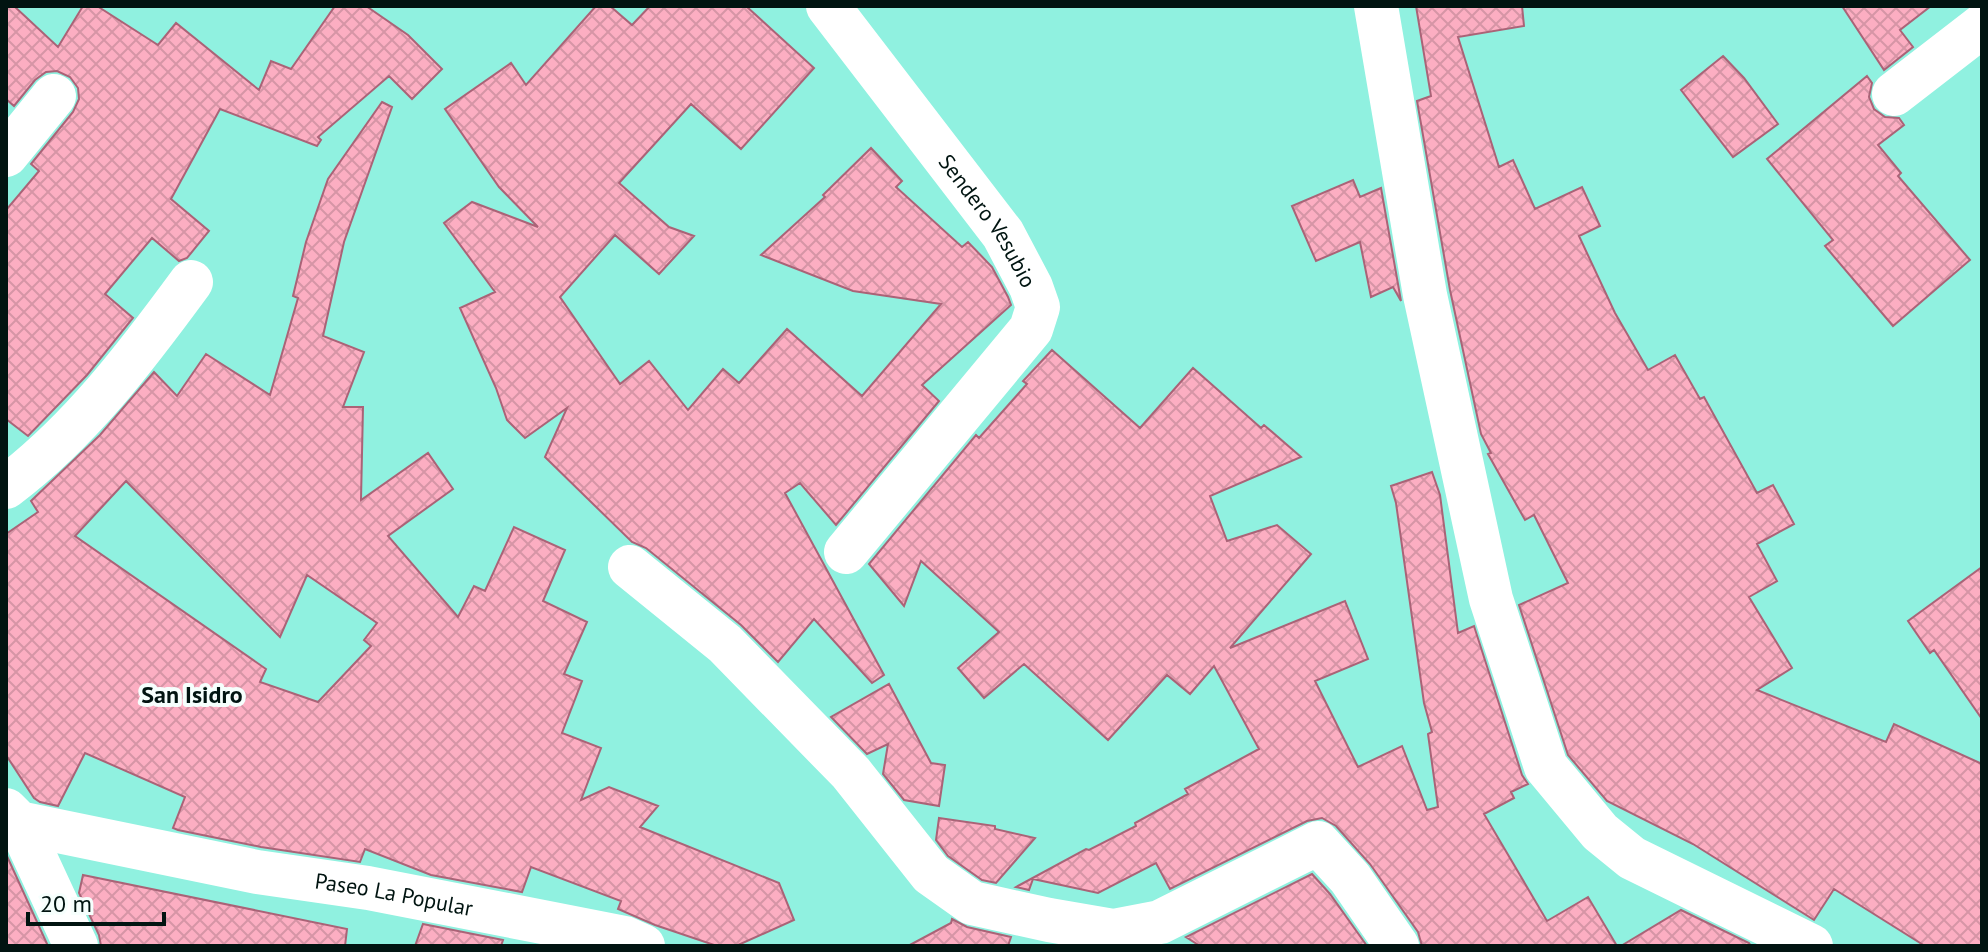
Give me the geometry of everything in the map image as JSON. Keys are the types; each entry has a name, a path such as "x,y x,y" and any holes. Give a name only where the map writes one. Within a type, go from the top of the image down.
{"street":[{"name":"Sendero Vesubio","path":"828,6 1003,234 1038,307 1031,329 846,552"},
{"path":"1376,6 1425,295 1491,599 1546,767 1600,832 1632,858 1786,941"},
{"path":"1894,94 1982,26"},
{"path":"6,155 54,96"},
{"path":"6,487 75,428 191,282"},
{"path":"630,567 725,644 851,773 931,874 972,903 1113,931 1160,922 1318,843 1350,878 1397,946"},
{"path":"13,816 76,946"},
{"name":"Paseo La Popular","path":"13,816 257,872 368,888 625,938 643,946"}],"building":[{"path":"6,6 14,6 58,47 83,6 97,6 158,45 176,23 259,90 271,61 291,69 335,6 366,6 408,35 442,69 412,99 389,76 318,137 321,140 317,146 220,109 171,199 209,231 187,258 179,261 152,238 105,294 133,318 87,375 28,436 6,419 6,210 39,171 31,164 73,112 79,99 78,88 70,77 57,71 46,72 35,80 14,106 6,99"},
{"path":"596,6 610,6 632,25 650,6 746,6 814,68 741,149 691,104 619,183 669,227 694,236 659,274 615,235 560,297 620,384 649,361 688,410 723,369 739,383 787,329 862,396 941,304 853,291 761,255 825,197 823,195 871,148 902,181 896,187 962,247 968,242 992,267 1008,297 1011,305 922,385 939,401 836,525 800,483 785,493 884,675 872,683 814,619 778,662 741,625 646,548 632,542 545,457 567,408 525,438 507,420 460,308 495,292 444,223 472,202 538,227 499,187 445,109 511,63 526,85"},
{"path":"1416,6 1522,6 1524,26 1458,37 1499,167 1513,160 1535,209 1582,187 1600,226 1579,236 1615,313 1648,370 1675,355 1700,399 1704,397 1757,493 1773,485 1794,524 1757,544 1777,581 1749,597 1792,668 1757,690 1886,742 1894,724 1982,764 1982,946 1925,946 1834,889 1814,920 1693,844 1607,801 1568,755 1519,605 1568,583 1534,515 1525,520 1488,454 1491,453 1481,434 1450,290 1417,101 1431,96"},
{"path":"1842,6 1931,6 1900,30 1913,47 1884,70"},
{"path":"1723,56 1744,78 1778,124 1733,157 1681,90"},
{"path":"1867,76 1872,83 1869,97 1874,109 1885,117 1899,118 1904,125 1878,145 1901,173 1898,176 1970,260 1893,326 1825,246 1833,240 1767,159"},
{"path":"382,102 392,107 344,242 323,336 364,352 343,407 363,407 361,500 428,453 453,489 388,536 458,617 474,586 485,591 514,527 565,550 543,601 587,622 564,674 582,681 562,733 601,748 581,800 609,787 658,806 640,827 779,883 794,920 736,946 717,946 655,925 618,909 621,901 531,867 522,892 431,875 365,849 360,862 178,830 173,828 185,797 85,753 58,806 40,802 34,798 6,755 6,534 38,512 31,501 100,435 154,372 177,396 206,354 270,395 298,298 293,296 306,242 328,179","holes":["126,481 280,637 307,575 377,623 364,640 371,646 318,702 260,682 266,669 75,536"]},
{"path":"1353,180 1360,197 1381,188 1401,301 1393,287 1371,297 1360,242 1316,261 1292,206"},
{"path":"1052,350 1140,428 1193,368 1261,428 1264,425 1301,457 1210,496 1227,541 1277,525 1311,554 1230,648 1345,601 1368,659 1315,681 1358,767 1402,746 1427,810 1438,807 1428,734 1432,732 1424,703 1391,486 1432,472 1440,495 1458,633 1474,626 1522,775 1528,784 1511,792 1514,798 1484,814 1547,921 1588,897 1617,946 1422,946 1418,932 1370,864 1336,826 1322,818 1307,821 1170,889 1156,863 1098,893 1033,879 1029,890 1016,887 1136,826 1135,823 1188,794 1185,789 1259,749 1214,666 1190,694 1167,675 1108,740 1024,664 984,698 958,668 999,632 921,561 904,606 869,564 976,435 979,438 1027,384 1023,381"},
{"path":"1982,567 1982,719 1934,650 1930,653 1908,621"},
{"path":"889,684 931,763 945,765 939,806 904,800 883,774 888,744 867,754 831,717"},
{"path":"939,818 995,826 995,829 1035,838 996,883 982,880 948,856 936,840"},
{"path":"6,854 48,946 6,946"},
{"path":"1312,874 1367,946 1200,946 1186,937"},
{"path":"83,875 347,929 345,946 101,946 79,893"},
{"path":"1681,910 1749,943 1751,946 1621,946"},
{"path":"952,919 967,927 1011,937 1008,946 908,946 951,923"},
{"path":"423,924 503,940 501,946 415,946"}],"district":[{"name":"San Isidro","path":"192,695"}]}
